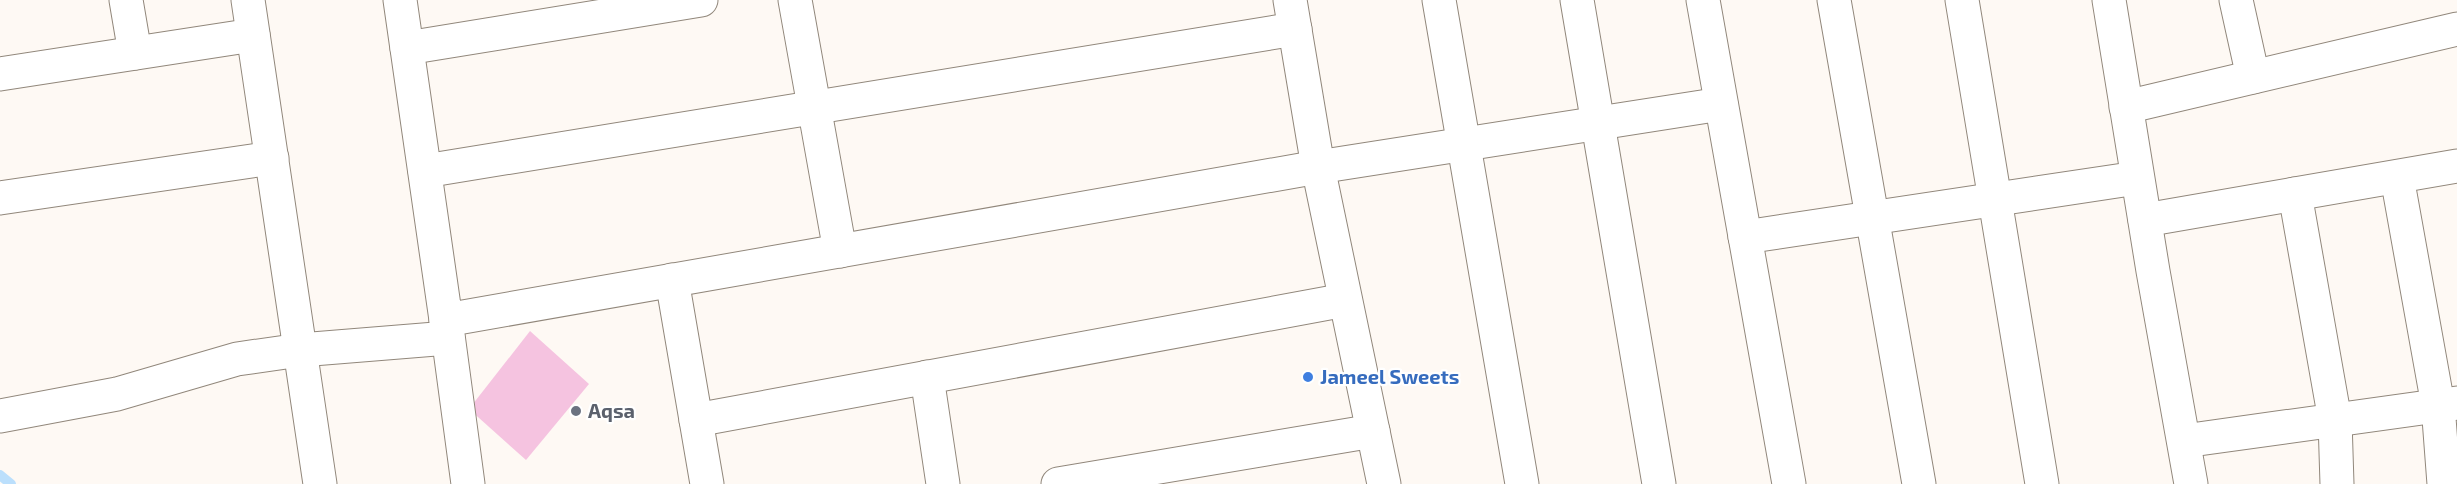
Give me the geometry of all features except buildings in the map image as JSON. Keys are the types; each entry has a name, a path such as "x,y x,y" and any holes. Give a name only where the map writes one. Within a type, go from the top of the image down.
{"street":[{"path":"126,0 135,53"},
{"path":"248,0 320,484"},
{"path":"400,0 468,484"},
{"path":"407,48 701,0"},
{"path":"795,0 840,251"},
{"path":"1438,0 1522,484"},
{"path":"1577,0 1659,484"},
{"path":"1703,0 1789,484"},
{"path":"1834,0 1919,484"},
{"path":"1962,0 2042,484"},
{"path":"2109,0 2137,178 2191,484"},
{"path":"2236,0 2253,77"},
{"path":"425,171 814,108 1293,15 1318,167 1384,484"},
{"path":"2126,107 2457,29"},
{"path":"0,74 253,35"},
{"path":"0,416 117,394 237,358 447,329 672,280 1318,167 1721,104"},
{"path":"0,198 272,158"},
{"path":"2145,220 2457,166"},
{"path":"2397,177 2448,404 2444,484"},
{"path":"1745,237 2137,178"},
{"path":"2295,194 2335,420 2337,484"},
{"path":"672,280 707,484"},
{"path":"696,420 1345,300"},
{"path":"927,377 944,484"},
{"path":"2184,441 2448,404"},
{"path":"1058,484 1373,431"}],"waterway":[{"path":"0,475 11,484"}],"place":[{"name":"Jameel Sweets","path":"1308,377"},
{"name":"Aqsa","path":"576,411"}]}
